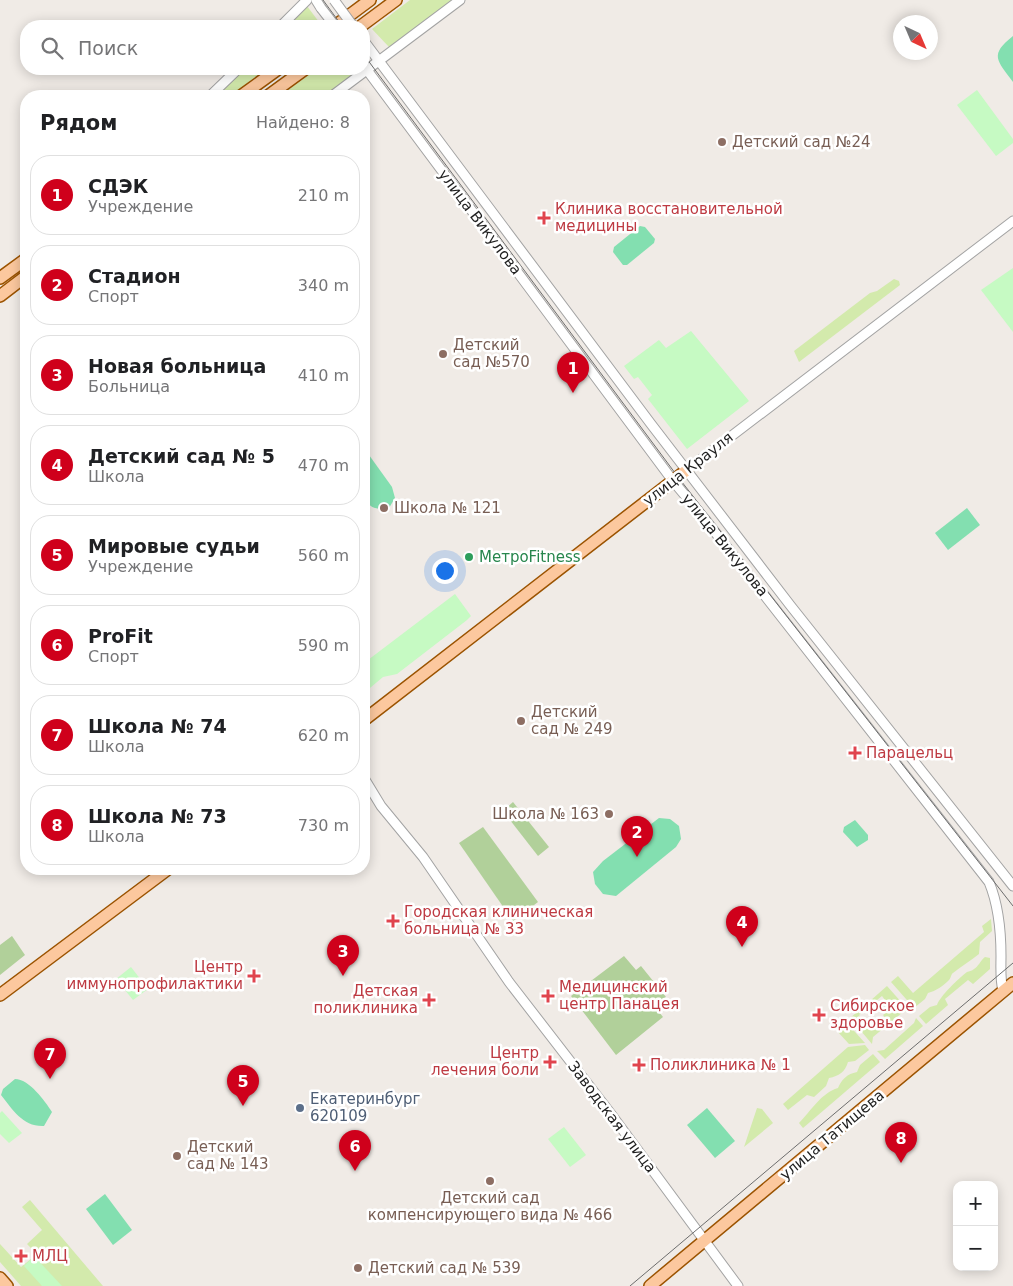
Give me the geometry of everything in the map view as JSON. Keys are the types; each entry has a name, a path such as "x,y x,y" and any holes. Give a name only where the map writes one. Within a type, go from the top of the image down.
{"main road":[{"path":"343,20 370,0"},
{"path":"369,20 396,0"},
{"path":"249,90 270,75"},
{"path":"276,90 297,75"},
{"path":"0,278 20,263"},
{"path":"0,296 20,281"},
{"name":"улица Крауля","path":"370,715 687,470"},
{"path":"0,995 160,875"},
{"name":"улица Татищева","path":"650,1286 1013,983"},
{"path":"0,1278 7,1286"}],"street":[{"path":"287,20 308,0"},
{"path":"334,0 349,20"},
{"path":"370,66 379,62 460,0"},
{"path":"318,4 330,20"},
{"name":"улица Викулова","path":"370,50 651,424 790,605 1013,886"},
{"path":"216,90 232,75"},
{"path":"339,90 357,75"},
{"name":"улица Викулова","path":"370,75 673,481 989,882 997,908 1001,941 1000,979 1003,991"},
{"name":"улица Крауля","path":"687,470 1013,221"},
{"name":"Заводская улица","path":"370,788 381,806 423,857 509,982 738,1286"}],"green space":[{"path":"410,0 453,0 389,47 372,29"},
{"path":"307,6 318,20 293,20"},
{"path":"1013,36 1013,82 1000,63 998,53"},
{"path":"237,75 258,75 238,90 220,90"},
{"path":"309,75 354,75 335,90 288,90"},
{"path":"977,90 1013,139 1013,143 996,156 957,105"},
{"path":"640,226 645,227 655,239 654,243 627,265 623,265 613,252 614,247"},
{"path":"1013,268 1013,332 981,290"},
{"path":"894,279 899,281 900,285 799,362 794,351 870,293 877,291"},
{"path":"691,331 749,401 687,449 648,399 652,395 638,377 634,379 624,366 659,340 666,348"},
{"path":"370,456 392,487 395,498 389,508 375,508 370,506"},
{"path":"967,508 980,525 948,550 935,533"},
{"path":"455,594 471,616 397,674 383,677 370,688 370,658"},
{"path":"513,802 549,847 538,856 503,811"},
{"path":"659,818 670,819 679,826 681,839 676,847 616,896 603,894 595,884 593,872 603,861"},
{"path":"855,820 868,835 868,840 857,847 843,832 844,827"},
{"path":"483,827 538,902 513,921 459,843"},
{"path":"991,919 992,931 980,942 979,954 952,974 949,980 942,986 928,993 925,999 914,1008 891,982 898,976 913,993 984,932 982,926"},
{"path":"12,936 25,955 0,975 0,945"},
{"path":"624,956 636,970 641,966 666,997 655,1007 663,1017 616,1055 571,996"},
{"path":"985,957 990,958 990,969 973,984 968,980 945,999 948,1005 926,1024 919,1016 930,1007 937,1005 955,983 967,972 975,968"},
{"path":"131,967 148,989 133,1000 116,979"},
{"path":"887,986 910,1012 903,1012 890,1023 883,1015 891,1008 882,996 872,1004 870,1001"},
{"path":"864,1006 866,1009 859,1015 869,1027 879,1019 885,1027 873,1037 872,1044 850,1018"},
{"path":"916,1018 923,1026 885,1059 877,1051 884,1050 914,1023"},
{"path":"847,1023 865,1043 849,1044 837,1031"},
{"path":"865,1045 869,1050 855,1061 848,1062 841,1073 829,1078 826,1086 814,1097 807,1095 788,1110 783,1104 848,1047"},
{"path":"873,1054 880,1062 803,1128 799,1123 817,1103 826,1094 838,1088 845,1077 857,1072 860,1065"},
{"path":"15,1079 31,1087 52,1112 44,1126 37,1126 24,1121 14,1112 1,1095 3,1089"},
{"path":"707,1108 735,1141 715,1158 687,1125"},
{"path":"757,1108 762,1109 773,1123 744,1147"},
{"path":"2,1111 22,1133 9,1143 0,1134 0,1113"},
{"path":"564,1127 586,1155 570,1167 548,1139"},
{"path":"105,1194 132,1230 113,1245 86,1209"},
{"path":"30,1200 103,1286 21,1286 0,1262 0,1244 21,1267 31,1259 32,1249 27,1244 42,1230 22,1207"},
{"path":"34,1256 62,1286 42,1286 24,1266"}],"tram line":[{"path":"323,0 338,20"},
{"path":"370,63 678,477 1013,906"},
{"path":"630,1286 1013,963"}],"place":[{"name":"Детский сад №24","path":"722,142"},
{"name":"Клиника восстановительной медицины","path":"544,218"},
{"name":"Детский сад №570","path":"443,354"},
{"name":"СДЭК","path":"573,393"},
{"name":"Школа № 121","path":"384,508"},
{"name":"МетроFitness","path":"469,557"},
{"name":"Детский сад № 249","path":"521,721"},
{"name":"Парацельц","path":"855,753"},
{"name":"Школа № 163","path":"609,814"},
{"name":"Стадион","path":"637,857"},
{"name":"Городская клиническая больница № 33","path":"393,921"},
{"name":"Детский сад № 5","path":"742,947"},
{"name":"Центр иммунопрофилактики","path":"254,976"},
{"name":"Новая больница","path":"343,976"},
{"name":"Медицинский центр Панацея","path":"548,996"},
{"name":"Детская поликлиника","path":"429,1000"},
{"name":"Сибирское здоровье","path":"819,1015"},
{"name":"Центр лечения боли","path":"550,1062"},
{"name":"Поликлиника № 1","path":"639,1065"},
{"name":"Школа № 74","path":"50,1079"},
{"name":"Мировые судьи","path":"243,1106"},
{"name":"Екатеринбург 620109","path":"300,1108"},
{"name":"Детский сад № 143","path":"177,1156"},
{"name":"Школа № 73","path":"901,1163"},
{"name":"ProFit","path":"355,1171"},
{"name":"Детский сад компенсирующего вида № 466","path":"490,1181"},
{"name":"МЛЦ","path":"21,1256"},
{"name":"Детский сад № 539","path":"358,1268"}]}
